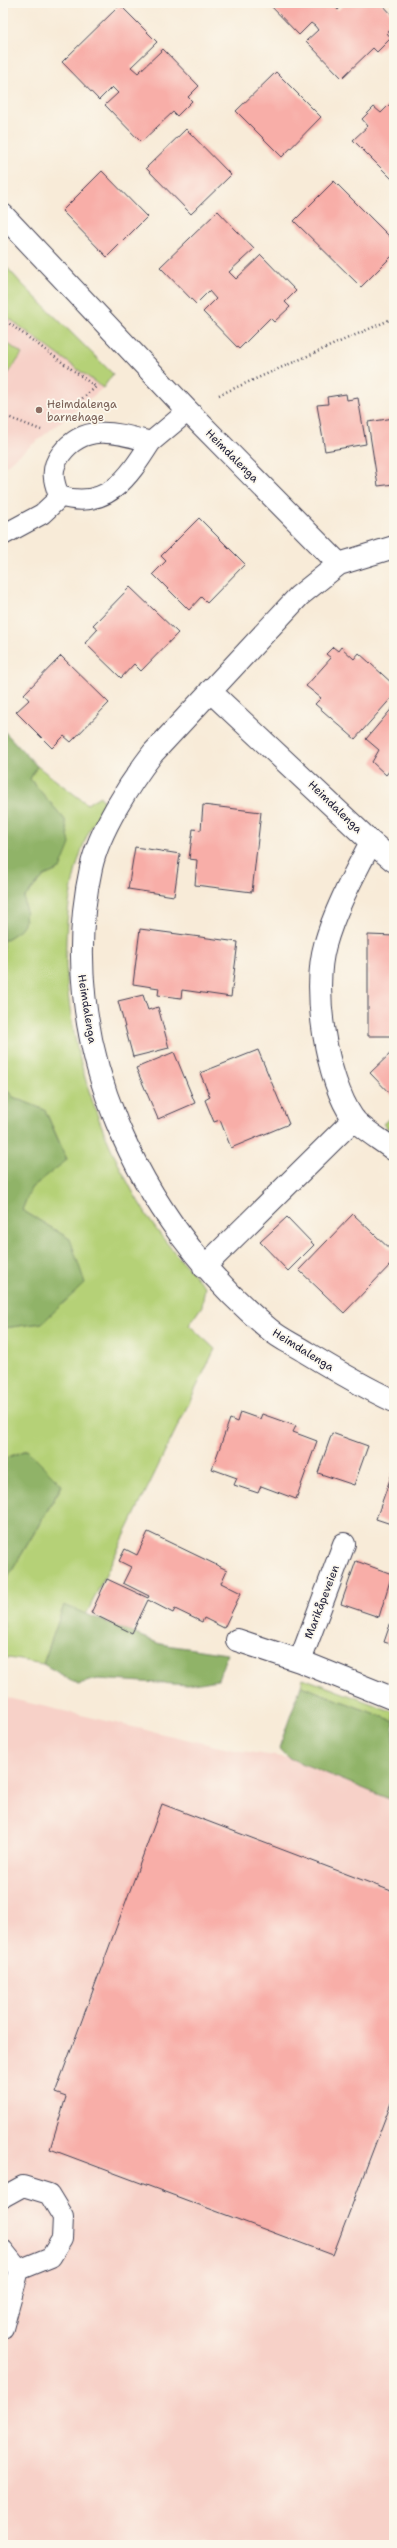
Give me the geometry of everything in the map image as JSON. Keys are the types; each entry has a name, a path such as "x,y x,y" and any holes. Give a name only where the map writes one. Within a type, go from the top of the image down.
{"street":[{"name":"Heimdalenga","path":"3,215 188,411 338,564 299,596 153,752 112,816 91,866 81,929 81,981 95,1056 109,1103 134,1160 166,1217 204,1267 270,1330 368,1389 394,1401"},
{"path":"338,564 394,547"},
{"name":"Heimdalenga","path":"210,691 370,842 394,861"},
{"name":"Heimdalenga","path":"370,842 341,903 325,946 320,990 325,1039 335,1079 354,1119 394,1150"},
{"path":"204,1267 354,1119"},
{"name":"Marikåpeveien","path":"300,1661 344,1544"},
{"path":"236,1640 300,1661 394,1698"}],"lane":[{"path":"150,442 110,432 88,433 69,443 56,461 52,478 59,496 76,502 93,500 112,491 137,464 150,442 188,411"},
{"path":"3,534 42,514 59,496"},
{"path":"3,2197 23,2186 49,2194 63,2217 62,2239 51,2257 19,2270"},
{"path":"3,2250 19,2270"},
{"path":"3,2328 19,2270"}],"path":[{"path":"188,411 228,390 394,318"},
{"path":"3,319 96,387 72,407"},
{"path":"3,415 23,421 69,443"}],"shaded area":[{"name":"Heimdalenga barnehage","path":"3,314 103,388 3,468"},
{"path":"3,1697 233,1750 289,1758 394,1801 394,2545 3,2545"}],"green space":[{"path":"3,263 20,282 113,374 103,388 3,314"},
{"path":"3,340 22,354 3,381"},
{"path":"3,730 37,766 30,779 65,820 70,844 60,869 44,876 24,898 26,914 20,929 3,941"},
{"path":"37,766 87,804 100,796 105,803 86,838 72,885 66,935 67,985 75,1036 87,1086 105,1134 126,1180 157,1231 205,1287 202,1306 189,1325 215,1349 86,1615 64,1605 43,1664 3,1657 3,1586 62,1486 27,1450 3,1459 3,1328 42,1323 70,1239 22,1210 31,1188 67,1159 45,1110 13,1097 3,1086 3,941 16,933 23,924 26,914 24,898 44,876 60,869 65,820 30,779"},
{"path":"3,1086 13,1097 45,1110 67,1160 31,1188 22,1210 70,1239 85,1283 42,1323 3,1328"},
{"path":"394,1114 394,1134 383,1124"},
{"path":"27,1450 62,1485 3,1586 3,1459"},
{"path":"64,1605 160,1644 227,1654 218,1680 188,1685 98,1679 78,1684 43,1664"},
{"path":"303,1678 394,1712 394,1721 301,1686"},
{"path":"301,1686 394,1721 394,1801 289,1758 279,1748"}],"building":[{"path":"268,3 331,3 338,10 345,3 381,3 394,17 394,27 387,33 391,38 377,52 373,48 342,78 306,41 318,30 315,26 311,23 299,35"},
{"path":"120,5 157,42 131,67 138,73 163,49 199,86 188,97 192,101 177,116 173,112 141,142 105,105 118,93 112,87 99,100 62,62"},
{"path":"276,72 321,117 282,157 236,111"},
{"path":"394,100 394,181 353,140 368,126 362,119 374,107 381,113"},
{"path":"186,129 231,175 191,214 146,168"},
{"path":"102,171 147,217 107,257 62,211"},
{"path":"334,181 394,241 394,254 361,287 294,221"},
{"path":"218,211 254,249 229,272 236,279 261,255 296,291 285,302 290,307 274,322 270,318 239,349 203,312 216,299 209,291 196,304 160,267"},
{"path":"346,394 347,400 358,398 366,444 325,451 317,405 328,404 327,397"},
{"path":"394,418 394,484 378,486 368,422"},
{"path":"199,518 245,564 207,603 201,597 189,610 153,574 166,561 161,556"},
{"path":"130,587 178,633 141,671 134,664 121,678 85,643 98,629 93,625"},
{"path":"333,647 338,651 341,647 354,659 359,653 394,685 394,695 355,739 315,704 321,698 306,686 331,658 326,654"},
{"path":"61,656 109,703 71,742 64,736 52,748 16,712 29,700 24,694"},
{"path":"394,706 394,774 390,770 386,775 372,762 379,750 366,739"},
{"path":"203,805 261,812 252,892 195,885 197,860 189,859 193,829 201,830"},
{"path":"135,847 180,854 174,896 128,889"},
{"path":"140,929 238,942 231,997 182,990 181,998 158,995 159,988 133,984"},
{"path":"368,935 394,936 394,1036 368,1036"},
{"path":"143,995 148,1010 158,1007 169,1048 133,1057 118,1001"},
{"path":"258,1050 289,1124 231,1148 220,1120 214,1122 205,1100 210,1097 200,1073"},
{"path":"394,1050 394,1098 370,1073"},
{"path":"174,1052 195,1103 158,1119 136,1068"},
{"path":"353,1214 394,1253 394,1261 344,1313 299,1270"},
{"path":"287,1217 314,1245 288,1271 260,1242"},
{"path":"240,1412 260,1419 262,1414 296,1426 293,1432 317,1441 296,1499 261,1486 258,1493 234,1485 237,1478 212,1469 230,1419 237,1422"},
{"path":"332,1433 368,1446 354,1485 318,1473"},
{"path":"394,1468 394,1525 376,1519"},
{"path":"148,1532 227,1570 221,1583 241,1593 224,1628 204,1618 202,1622 175,1609 173,1613 148,1600 132,1633 91,1613 107,1579 148,1598 149,1596 123,1583 131,1567 119,1561 125,1549 137,1555"},
{"path":"356,1561 392,1574 379,1617 341,1604"},
{"path":"394,1613 394,1645 384,1642"},
{"path":"162,1804 394,1892 394,2095 333,2255 50,2149 66,2097 55,2093"}],"place":[{"name":"Heimdalenga barnehage","path":"39,410"}]}
